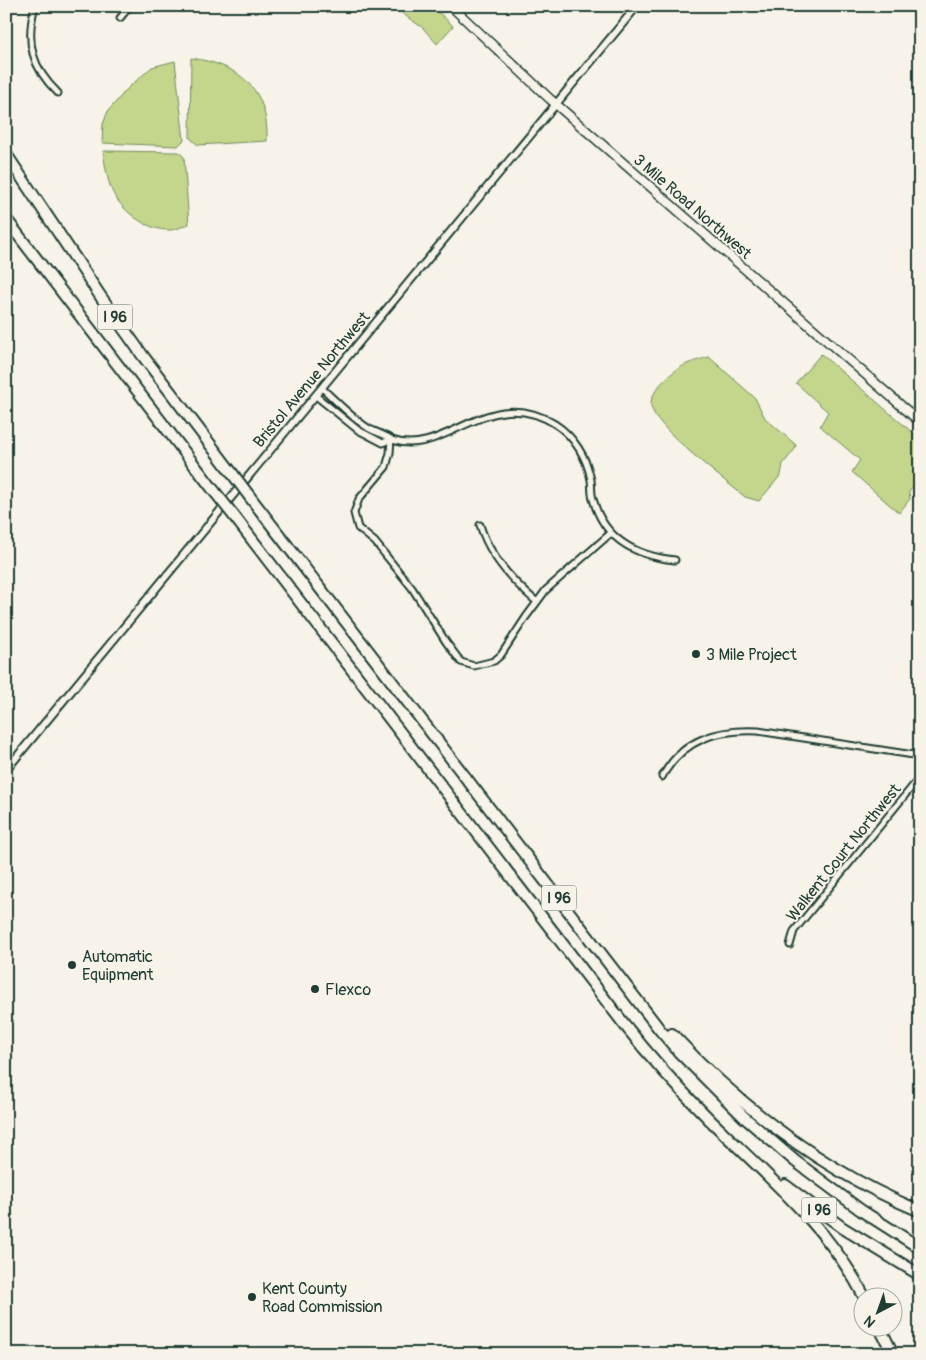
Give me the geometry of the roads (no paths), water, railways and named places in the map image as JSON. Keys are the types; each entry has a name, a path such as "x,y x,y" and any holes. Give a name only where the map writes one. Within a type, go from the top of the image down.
{"highway":[{"name":"I 96","path":"6,154 101,297 143,356 620,978 679,1052 760,1131 810,1173 862,1211 920,1248"},
{"name":"I 96","path":"6,219 624,1024 680,1090 725,1134 765,1169 822,1212 884,1254 920,1275"},
{"path":"620,978 702,1066 769,1124 847,1176 920,1211"},
{"path":"725,1134 816,1225 845,1262 859,1288"},
{"path":"885,1338 893,1354"}],"main road":[{"name":"3 Mile Road Northwest","path":"451,6 556,104 920,422"}],"street":[{"path":"36,6 30,37 34,60 44,78 58,93"},
{"path":"120,18 130,6"},
{"name":"Bristol Avenue Northwest","path":"6,770 637,6"},
{"path":"322,388 364,425 391,439 407,442 438,437 488,415 498,413 511,411 527,413 542,418 564,431 581,451 587,465 595,506 611,533 619,541 639,553 675,560"},
{"path":"316,396 358,430 383,443 391,439"},
{"path":"391,439 386,467 359,499 354,513 358,528 374,542 412,588 461,662 474,666 494,661 501,654 537,602 557,580 611,533"},
{"path":"480,525 487,545 515,582 537,602"},
{"path":"662,777 678,754 690,746 711,735 737,730 758,731 920,756"},
{"name":"Walkent Court Northwest","path":"790,946 794,930 920,778"}],"place":[{"name":"3 Mile Project","path":"696,654"},
{"name":"Automatic Equipment","path":"72,965"},
{"name":"Flexco","path":"315,989"},
{"name":"Kent County Road Commission","path":"252,1297"}]}
